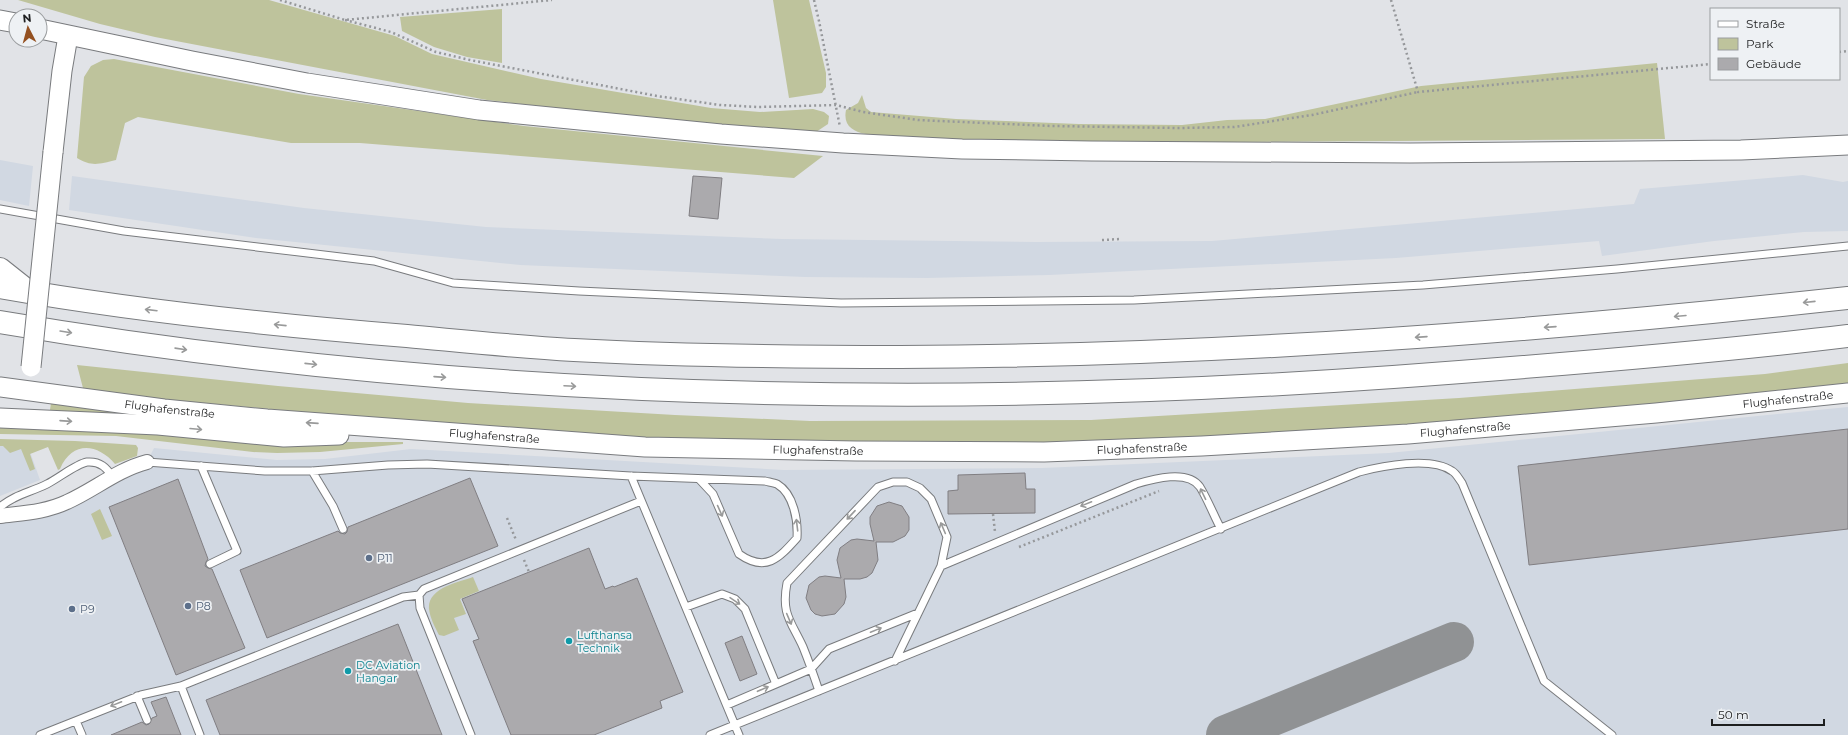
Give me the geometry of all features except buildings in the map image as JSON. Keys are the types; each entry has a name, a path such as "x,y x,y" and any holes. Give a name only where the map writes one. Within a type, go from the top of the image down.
{"highway":[{"path":"0,269 30,293"},
{"path":"0,287 30,293 156,311 347,332 573,350 768,357 997,356 1262,347 1556,327 1695,315 1848,298"},
{"path":"0,322 222,354 381,372 600,387 822,394 1061,393 1176,390 1325,382 1606,361 1848,336"}],"main road":[{"path":"48,31 307,83 479,110 721,134 843,143 962,149 1394,153 1741,150 1848,145"},
{"path":"28,418 31,367 52,152 68,36"},
{"name":"Flughafenstraße","path":"0,387 164,408 266,419 645,447 1044,452 1202,446 1408,434 1656,413 1848,393"},
{"name":"Flughafenstraße","path":"0,418 28,418 158,425 284,437 435,432"}],"street":[{"path":"0,516 49,509 67,503 131,467 147,462"}],"lane":[{"path":"0,209 124,231 374,261 454,283 579,291 841,303 1134,300 1423,285 1616,270 1848,246"},
{"path":"0,507 11,498 45,485 68,472 76,465 88,462 100,464 108,470 112,477"},
{"path":"147,462 265,471 312,471 388,465 427,464 631,476 765,481 777,484 785,491 792,504 798,525 798,538 783,554 770,561 758,563 748,560 739,554 713,494 699,479"},
{"path":"710,735 1359,472 1376,468 1418,463 1440,465 1452,471 1462,483 1544,681 1612,735"},
{"path":"201,466 237,551 210,564"},
{"path":"312,471 333,506 343,529"},
{"path":"631,476 739,735"},
{"path":"941,566 1122,490 1156,478 1181,477 1192,480 1200,486 1221,529"},
{"path":"819,691 802,647 787,615 784,599 787,583 878,487 893,482 907,482 920,488 931,499 947,537 941,566 895,660"},
{"path":"471,735 420,608 419,595 424,588 641,501"},
{"path":"686,607 722,594 735,599 745,609 776,684"},
{"path":"40,735 137,696 181,686 403,597 419,595"},
{"path":"727,705 811,669 829,649 918,613"},
{"path":"181,686 200,735"},
{"path":"137,696 147,720"},
{"path":"76,721 82,735"}],"path":[{"path":"280,0 345,20 391,32 436,52 470,60 657,96 720,105 758,107 836,105 863,112 925,120 1052,126 1178,128 1234,127 1312,115 1418,92 1710,64"},
{"path":"345,20 552,0"},
{"path":"814,0 843,143"},
{"path":"1390,0 1418,92"},
{"path":"1102,240 1121,239"},
{"path":"1012,550 1161,490"},
{"path":"507,518 515,539"}],"shaded area":[{"path":"0,160 33,166 29,206 0,200"},
{"path":"1803,175 1843,182 1848,181 1848,231 1804,232 1714,241 1602,256 1599,241 1396,258 1049,275 927,278 805,277 520,265 256,238 69,210 72,176 304,208 486,227 782,239 1036,242 1212,241 1634,204 1640,189"},
{"path":"1848,407 1848,735 0,735 0,516 34,512 147,462 154,448 277,460 325,459 411,449 784,470 1042,468 1389,453"},
{"path":"0,442 27,443 40,480 0,496"}],"green space":[{"path":"18,0 269,0 395,36 432,54 541,79 711,108 760,112 813,109 824,112 829,116 828,124 816,132 646,118 487,100 155,37 100,24"},
{"path":"773,0 809,0 826,73 826,87 822,93 789,98"},
{"path":"502,9 502,63 467,57 434,47 402,31 400,17"},
{"path":"114,59 299,94 524,126 823,156 794,178 360,143 291,143 138,117 125,123 116,160 91,164 77,158 84,77 91,66 103,60"},
{"path":"1657,63 1665,139 1242,142 1005,141 935,139 864,134 855,131 849,126 846,119 846,110 858,103 862,95 866,108 871,112 956,119 1079,124 1182,125 1227,120 1265,119 1421,86"},
{"path":"1848,363 1848,384 1710,401 1352,429 1070,443 757,444 532,433 84,392 77,365 278,386 468,403 810,421 1091,420 1459,398 1765,374"},
{"path":"51,403 184,420 58,415 50,410"},
{"path":"0,427 330,442 403,442 403,444 320,452 253,452 116,436 0,434"},
{"path":"0,439 75,441 136,445 138,448 137,456 115,464 100,452 85,448 71,453 58,470 48,447 30,454 35,469 30,471 21,449 10,453 3,446 0,446"},
{"path":"100,509 112,536 102,540 91,514"},
{"path":"473,577 479,591 460,599 466,614 454,618 459,630 444,636 439,635 429,609 433,596 445,587"}],"taxiway":[{"path":"1226,735 1454,642"}],"place":[{"name":"P11","path":"369,558"},
{"name":"P8","path":"188,606"},
{"name":"P9","path":"72,609"},
{"name":"Lufthansa Technik","path":"569,641"},
{"name":"DC Aviation Hangar","path":"348,671"}]}
